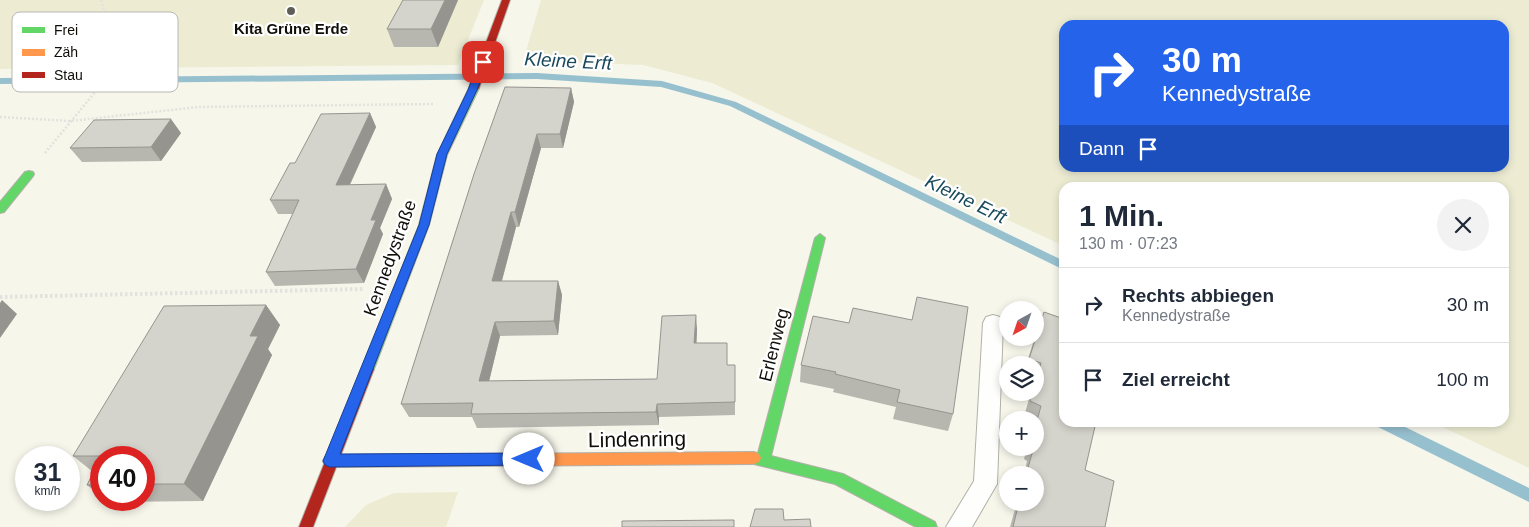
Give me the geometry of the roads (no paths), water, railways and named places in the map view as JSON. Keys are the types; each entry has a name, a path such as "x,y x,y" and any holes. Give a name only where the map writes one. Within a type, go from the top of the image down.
{"street":[{"name":"Kennedystraße","path":"306,527 330,461 424,225 442,154 473,90 506,0"},
{"path":"0,209 30,174"},
{"name":"Erlenweg","path":"763,460 820,238"},
{"name":"Lindenring","path":"330,461 748,457 838,478 930,527"}],"lane":[{"path":"958,527 985,484 993,324"}],"waterway":[{"name":"Kleine Erft","path":"178,79 537,76 662,84 733,104 1059,264"},
{"name":"Kleine Erft","path":"0,81 12,81"},
{"name":"Kleine Erft","path":"1391,427 1529,495"}],"place":[{"name":"Kita Grüne Erde","path":"291,11"}]}
